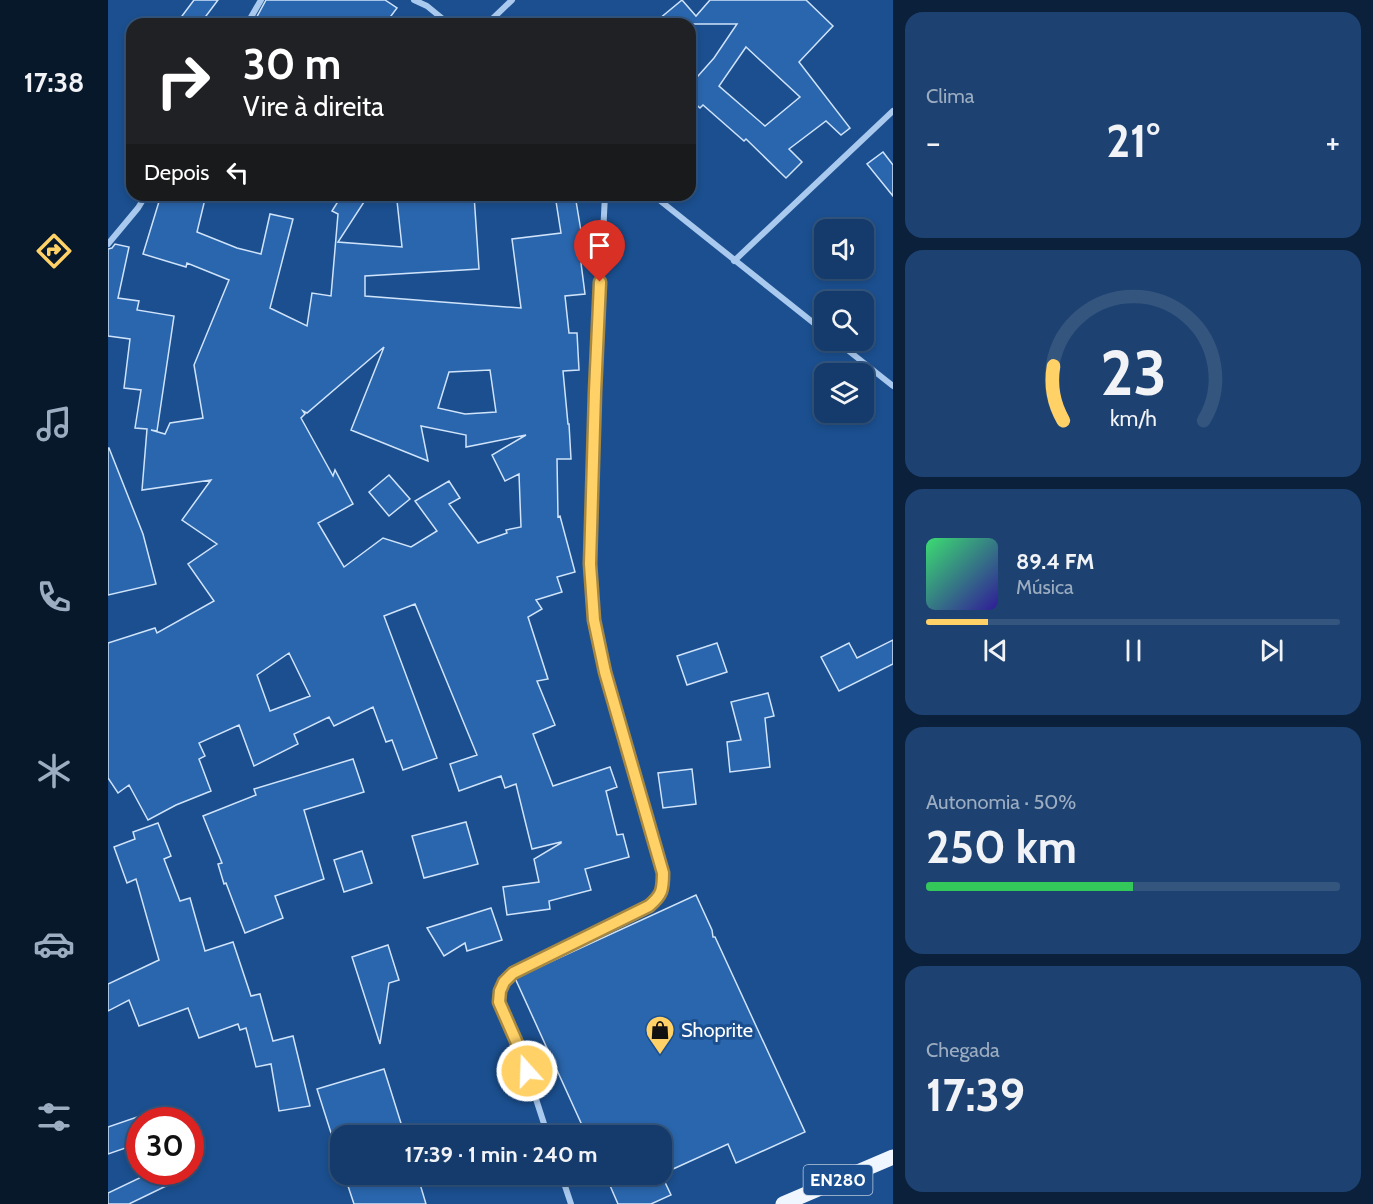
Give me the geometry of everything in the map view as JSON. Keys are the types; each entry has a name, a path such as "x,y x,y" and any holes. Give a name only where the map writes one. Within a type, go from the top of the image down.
{"main road":[{"name":"EN280","path":"783,1204 893,1156"}],"street":[{"path":"250,18 261,0"},
{"path":"414,0 425,3 442,18"},
{"path":"493,18 512,0"},
{"path":"734,261 893,111"},
{"path":"108,244 142,201"},
{"path":"544,1125 520,1050 499,1002 504,982 513,973 649,906 658,899 663,888 663,873 605,672 594,620 590,564 595,392 605,201"},
{"path":"660,201 814,323"},
{"path":"849,351 893,386"},
{"path":"565,1185 571,1204"}],"building":[{"path":"194,0 218,0 204,18 180,18"},
{"path":"266,0 385,0 397,8 390,18 256,18"},
{"path":"682,0 696,16 710,0 806,0 833,26 799,62 850,128 841,135 826,121 789,149 802,162 786,178 746,139 744,141 703,105 700,108 696,104 696,78 714,58 737,24 696,24 696,18 660,18","holes":["746,47 800,97 765,126 719,86"]},
{"path":"883,152 893,165 893,196 867,164"},
{"path":"159,201 205,201 197,232 237,248 261,254 270,214 293,219 270,308 307,326 312,293 331,296 338,214 332,211 338,201 364,202 338,242 402,247 397,201 474,201 479,269 365,276 365,296 521,308 512,239 561,233 556,201 576,201 585,262 581,263 585,294 565,296 569,333 577,333 579,370 563,371 571,459 557,459 558,517 560,516 575,572 557,577 562,592 536,600 542,609 528,617 548,679 537,681 555,725 533,734 553,786 610,767 617,787 606,791 617,835 623,834 629,857 585,869 591,890 549,901 550,909 507,915 503,887 539,882 534,859 561,842 532,849 516,784 505,788 501,776 459,791 450,764 477,755 415,604 384,616 437,758 403,770 392,740 386,742 373,707 334,726 329,717 294,734 298,744 254,766 239,725 199,743 205,756 199,759 211,791 176,805 148,820 129,785 118,793 108,778 108,643 155,628 157,633 214,601 188,564 217,544 182,520 211,480 142,490 147,429 135,428 141,390 124,388 130,339 108,336 108,249 115,244 129,247 118,298 139,301 137,310 174,316 157,431 151,430 165,434 170,423 203,418 194,365 229,280 187,263 186,267 143,254","holes":["384,347 351,430 428,461 421,426 466,435 466,447 526,435 492,455 505,481 519,474 521,527 506,530 507,533 478,543 449,504 460,498 449,481 415,501 437,531 411,547 383,538 344,567 318,523 353,504 335,470 333,476 301,418 305,414 303,411 307,413","490,370 496,412 465,414 438,408 449,372","289,653 310,696 270,711 257,675"]},
{"path":"108,448 143,534 156,584 108,595"},
{"path":"389,475 410,499 389,516 369,492"},
{"path":"893,640 893,664 839,691 821,657 849,643 857,658"},
{"path":"717,643 727,672 687,685 677,656"},
{"path":"768,693 774,716 765,718 770,767 730,772 727,742 741,740 731,702"},
{"path":"353,759 364,792 304,810 324,879 275,896 283,918 245,933 226,883 224,884 218,864 222,863 203,816 256,795 254,789"},
{"path":"692,769 696,804 663,808 658,773"},
{"path":"466,822 478,864 424,878 412,836"},
{"path":"158,823 171,856 164,859 180,901 190,898 205,951 233,942 251,996 260,994 273,1041 293,1036 310,1106 279,1111 271,1064 256,1067 246,1028 240,1030 238,1024 199,1038 188,1008 139,1026 129,1000 108,1011 108,984 159,960 136,879 127,883 114,847 135,839 133,832"},
{"path":"362,851 372,883 344,892 334,860"},
{"name":"Shoprite","path":"696,895 713,937 715,937 805,1132 736,1163 728,1144 672,1169 672,1125 582,1125 515,978"},
{"path":"491,908 502,940 467,951 465,943 444,956 427,928"},
{"path":"388,945 399,980 389,983 380,1044 352,957"},
{"path":"384,1069 402,1125 330,1125 330,1130 317,1089"},
{"path":"126,1121 126,1148 108,1154 108,1127"},
{"path":"126,1184 168,1185 129,1204 108,1204 108,1193"},
{"path":"348,1185 420,1185 426,1204 354,1204"},
{"path":"610,1185 666,1185 671,1195 651,1204 618,1204"}],"place":[{"name":"Shoprite","path":"660,1056"}],"route":[{"path":"527,1071 499,1002 504,982 513,973 649,906 658,899 663,888 663,873 605,672 594,620 590,564 600,282"}]}
